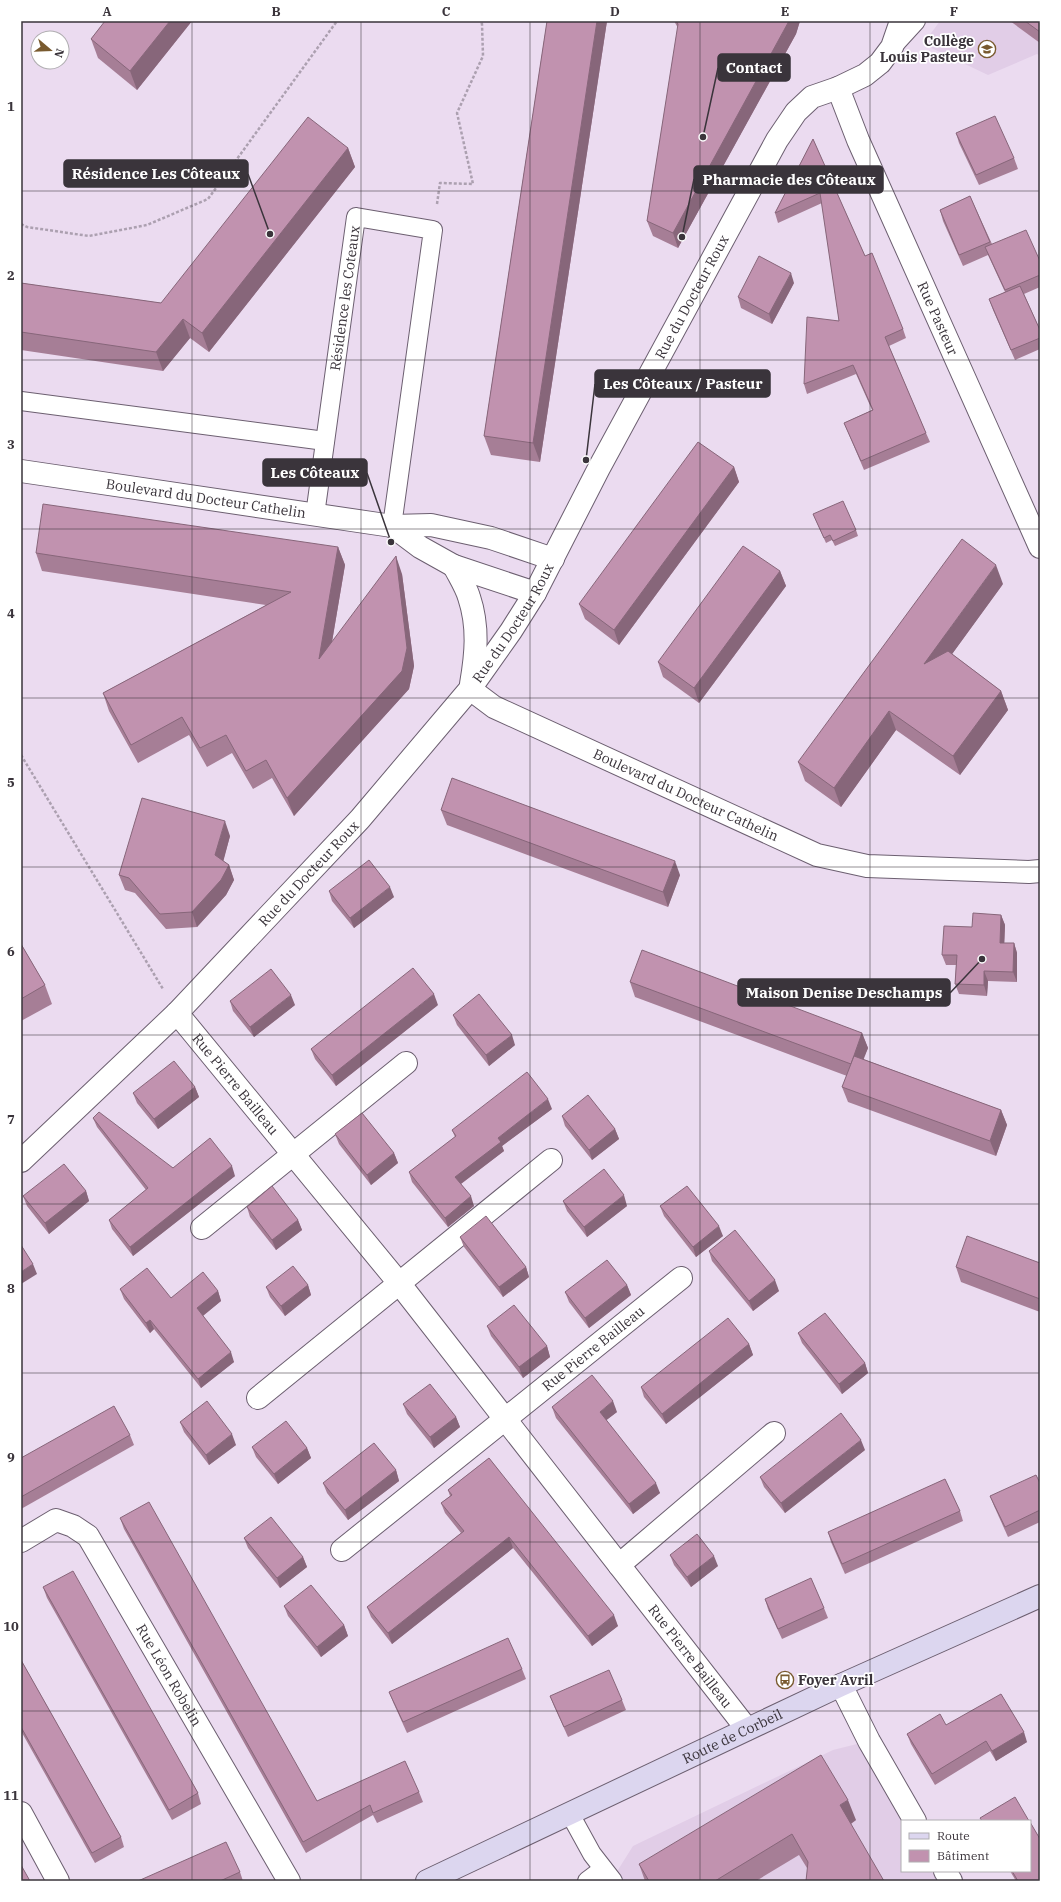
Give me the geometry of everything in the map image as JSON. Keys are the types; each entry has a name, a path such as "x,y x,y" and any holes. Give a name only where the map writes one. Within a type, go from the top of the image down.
{"main road":[{"name":"Route de Corbeil","path":"427,1881 841,1685 1040,1596"}],"street":[{"name":"Rue du Docteur Roux","path":"21,1161 177,1013 360,818 470,689 511,631 535,593 599,468 777,140 796,112 812,97 838,88 865,75 880,63 892,47 901,21"},
{"name":"Rue Pasteur","path":"838,88 862,147 1037,534"},
{"name":"Boulevard du Docteur Cathelin","path":"21,471 392,526 431,526 483,536 553,559"},
{"name":"Boulevard du Docteur Cathelin","path":"392,526 420,546 454,566 535,593"},
{"path":"454,566 469,597 477,630 476,655 470,689"},
{"name":"Boulevard du Docteur Cathelin","path":"470,689 494,707 817,855 867,866 1029,872 1040,871"},
{"name":"Rue Pierre Bailleau","path":"177,1013 400,1283 747,1729"},
{"path":"202,1228 406,1063"},
{"path":"258,1398 551,1160"},
{"name":"Rue Pierre Bailleau","path":"342,1550 681,1278"},
{"path":"619,1565 774,1433"},
{"name":"Rue Léon Robelin","path":"21,1541 56,1520 73,1526 88,1536 289,1881"},
{"path":"841,1685 868,1741 915,1820"},
{"path":"21,1812 58,1881"},
{"path":"946,1872 951,1881"}],"lane":[{"path":"892,47 916,21"},
{"name":"Résidence les Coteaux","path":"315,514 356,217 433,230"},
{"path":"392,526 433,230"},
{"path":"21,401 325,441"},
{"path":"570,1814 592,1854 608,1875 587,1881"}],"path":[{"path":"21,224 27,227 89,236 147,225 208,199 337,21"},
{"path":"433,230 440,183 472,184 457,113 483,56 482,24 480,21"},
{"path":"21,755 177,1013"}],"shaded area":[{"name":"Collège Louis Pasteur","path":"940,21 1040,21 1040,56 1037,54 988,75 923,44"},
{"path":"869,1741 914,1820 901,1820 901,1872 944,1872 949,1881 611,1881 633,1846 833,1750"}],"building":[{"path":"105,21 170,21 130,71 91,39"},
{"path":"547,21 597,21 533,443 484,436"},
{"path":"676,21 789,21 673,233 647,221 678,24"},
{"path":"1025,21 1040,21 1040,32"},
{"path":"995,116 1014,158 976,175 956,133"},
{"path":"308,117 348,148 202,333 183,319 156,352 21,332 21,283 161,303"},
{"path":"813,139 865,256 872,253 903,329 885,337 926,433 861,461 844,423 873,410 853,365 804,384 807,317 839,321 820,193 775,213"},
{"path":"970,196 990,242 959,255 940,210"},
{"path":"1026,230 1040,261 1040,275 1005,290 985,247"},
{"path":"759,256 791,273 769,314 738,297"},
{"path":"1020,286 1040,330 1040,338 1011,350 989,299"},
{"path":"698,442 734,467 614,630 579,604"},
{"path":"843,501 856,530 833,541 830,535 824,538 813,514"},
{"path":"43,504 338,547 319,659 396,556 407,648 402,671 287,798 266,760 246,771 226,735 200,748 182,717 131,745 103,693 291,592 36,553"},
{"path":"962,539 996,565 924,664 948,651 1001,691 953,756 889,711 834,788 798,762"},
{"path":"743,546 780,571 694,688 658,662"},
{"path":"452,778 675,861 663,892 441,810"},
{"path":"142,798 225,821 215,855 229,865 221,880 192,912 160,914 129,878 119,875"},
{"path":"369,860 390,887 350,918 329,891"},
{"path":"973,913 1001,915 1000,943 1014,943 1013,972 984,971 984,985 955,984 957,955 942,955 944,926 972,927"},
{"path":"21,944 45,985 21,999"},
{"path":"642,950 862,1033 851,1064 630,982"},
{"path":"413,968 434,994 332,1075 311,1049"},
{"path":"271,969 291,995 250,1027 230,1001"},
{"path":"479,994 512,1035 486,1055 453,1015"},
{"path":"854,1056 1001,1110 990,1141 842,1087"},
{"path":"174,1061 195,1087 154,1119 133,1093"},
{"path":"527,1072 548,1099 498,1138 501,1142 455,1177 471,1196 445,1218 409,1172 456,1136 452,1130"},
{"path":"588,1095 615,1129 589,1150 562,1116"},
{"path":"99,1112 173,1168 210,1138 232,1166 130,1247 109,1220 148,1188 93,1118"},
{"path":"362,1113 394,1153 367,1175 335,1134"},
{"path":"64,1164 86,1191 45,1223 23,1196"},
{"path":"604,1169 624,1195 584,1227 563,1201"},
{"path":"272,1186 298,1220 272,1240 247,1207"},
{"path":"687,1186 719,1226 693,1247 660,1206"},
{"path":"486,1216 526,1267 499,1287 460,1237"},
{"path":"735,1230 775,1280 749,1301 709,1251"},
{"path":"967,1236 1040,1263 1040,1299 956,1267"},
{"path":"21,1245 33,1264 21,1272"},
{"path":"607,1260 627,1285 585,1318 565,1292"},
{"path":"293,1266 308,1285 281,1306 266,1287"},
{"path":"147,1268 171,1298 203,1272 218,1291 197,1308 231,1352 198,1379 150,1320 146,1323 120,1289"},
{"path":"514,1305 547,1346 519,1367 487,1326"},
{"path":"825,1313 865,1363 839,1384 798,1333"},
{"path":"728,1318 749,1344 662,1414 641,1387"},
{"path":"592,1375 613,1401 600,1412 656,1483 629,1504 552,1407"},
{"path":"430,1384 456,1417 430,1437 403,1404"},
{"path":"207,1401 232,1434 206,1455 180,1422"},
{"path":"114,1406 130,1435 21,1497 21,1458"},
{"path":"841,1413 861,1440 781,1503 760,1477"},
{"path":"286,1421 307,1448 274,1474 252,1447"},
{"path":"374,1443 396,1470 345,1510 323,1483"},
{"path":"489,1458 614,1615 588,1636 509,1537 388,1633 367,1607 464,1531 441,1503 452,1495 448,1490"},
{"path":"1036,1475 1040,1483 1040,1510 1005,1527 990,1496"},
{"path":"945,1479 960,1511 842,1564 828,1532"},
{"path":"149,1502 317,1801 405,1761 419,1792 373,1813 370,1805 303,1842 120,1518"},
{"path":"271,1517 303,1557 277,1578 244,1538"},
{"path":"697,1534 714,1556 687,1577 670,1555"},
{"path":"73,1571 198,1793 169,1810 43,1587"},
{"path":"811,1578 824,1608 778,1629 765,1599"},
{"path":"311,1585 344,1625 317,1647 284,1606"},
{"path":"508,1638 522,1669 403,1722 389,1692"},
{"path":"21,1660 121,1837 92,1853 21,1727"},
{"path":"609,1670 622,1700 564,1727 550,1696"},
{"path":"1001,1694 1024,1732 992,1751 986,1741 932,1774 907,1734 940,1714 946,1725"},
{"path":"821,1755 848,1800 840,1805 884,1881 806,1881 808,1862 792,1834 715,1881 649,1881 639,1864"},
{"path":"1015,1797 1028,1820 981,1820 980,1818"},
{"path":"1031,1824 1040,1839 1040,1881 1018,1881 1013,1872 1031,1872"},
{"path":"226,1842 240,1872 220,1881 138,1881"},
{"path":"21,1865 30,1881 21,1881"}],"place":[{"name":"Collège Louis Pasteur","path":"987,49"},
{"name":"Contact","path":"703,137"},
{"name":"Résidence Les Côteaux","path":"270,234"},
{"name":"Pharmacie des Côteaux","path":"682,237"},
{"name":"Les Côteaux / Pasteur","path":"586,460"},
{"name":"Les Côteaux","path":"391,542"},
{"name":"Maison Denise Deschamps","path":"982,959"},
{"name":"Foyer Avril","path":"785,1680"}]}
